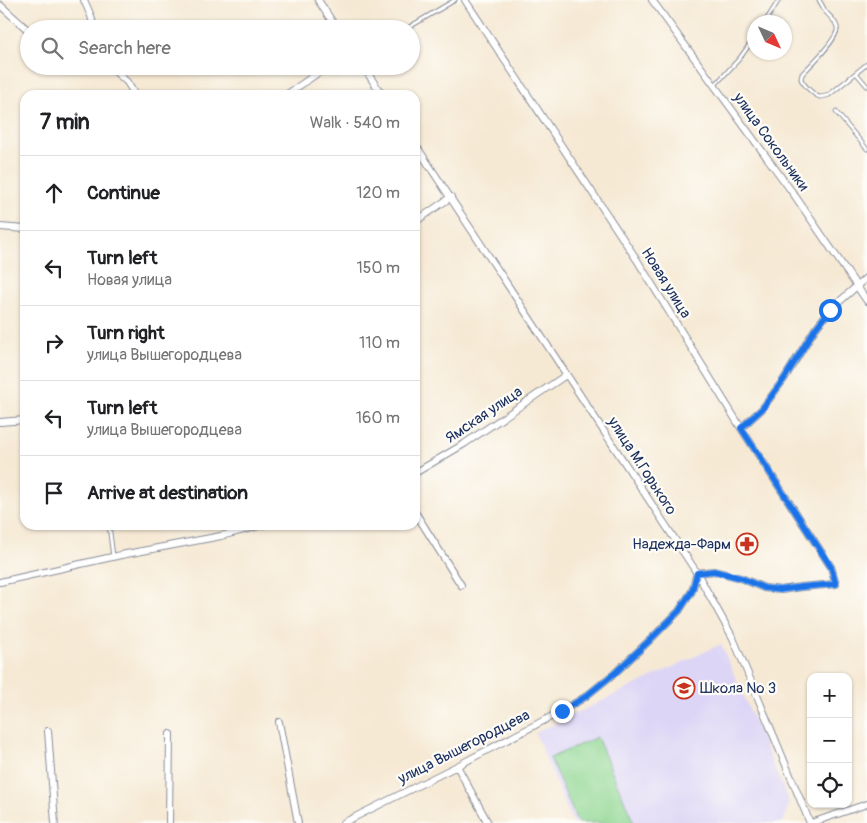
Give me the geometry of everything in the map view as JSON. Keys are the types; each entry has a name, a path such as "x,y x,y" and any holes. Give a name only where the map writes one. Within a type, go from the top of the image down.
{"street":[{"path":"84,0 92,20"},
{"path":"318,0 331,20"},
{"name":"Новая улица","path":"465,0 637,260 741,428 831,567 836,584 780,590 764,588 741,578 714,571 697,573"},
{"name":"улица Сокольники","path":"652,0 795,196 867,301"},
{"path":"0,5 20,23"},
{"path":"119,75 132,90"},
{"path":"293,90 315,75"},
{"path":"369,75 379,90"},
{"name":"улица М.Горького","path":"420,151 697,573 733,638 811,823"},
{"path":"420,219 451,197"},
{"path":"0,226 20,228"},
{"path":"741,428 762,409 784,379 815,329 830,310 867,277"},
{"name":"Ямская улица","path":"420,470 464,444 566,375"},
{"path":"0,422 20,420"},
{"path":"420,520 461,585"},
{"path":"0,582 244,530"},
{"name":"улица Вышегородцева","path":"343,823 457,766 585,697 616,672 679,611 692,591 697,573"},
{"path":"279,722 298,823"},
{"path":"48,731 55,823"},
{"path":"170,734 170,823"},
{"path":"457,766 488,823"},
{"path":"811,823 867,804"}],"lane":[{"path":"420,21 455,0"},
{"path":"769,15 779,0"},
{"path":"819,0 825,11 834,21 838,32 834,39 802,74 803,82 816,96 822,97 828,95 867,64"},
{"path":"715,85 747,48"},
{"path":"856,73 867,86"},
{"path":"836,112 867,150"},
{"path":"110,530 114,557"}],"shaded area":[{"name":"Школа № 3","path":"721,644 789,802 784,821 779,823 573,823 535,733"}],"green space":[{"path":"597,737 634,823 578,823 550,758"}],"place":[{"name":"Надежда-Фарм","path":"747,544"},
{"name":"Школа № 3","path":"684,688"}],"route":[{"path":"562,711 585,697 616,672 679,611 692,591 697,573 714,571 741,578 764,588 780,590 836,584 831,567 741,428 762,409 784,379 815,329 830,310"}]}
